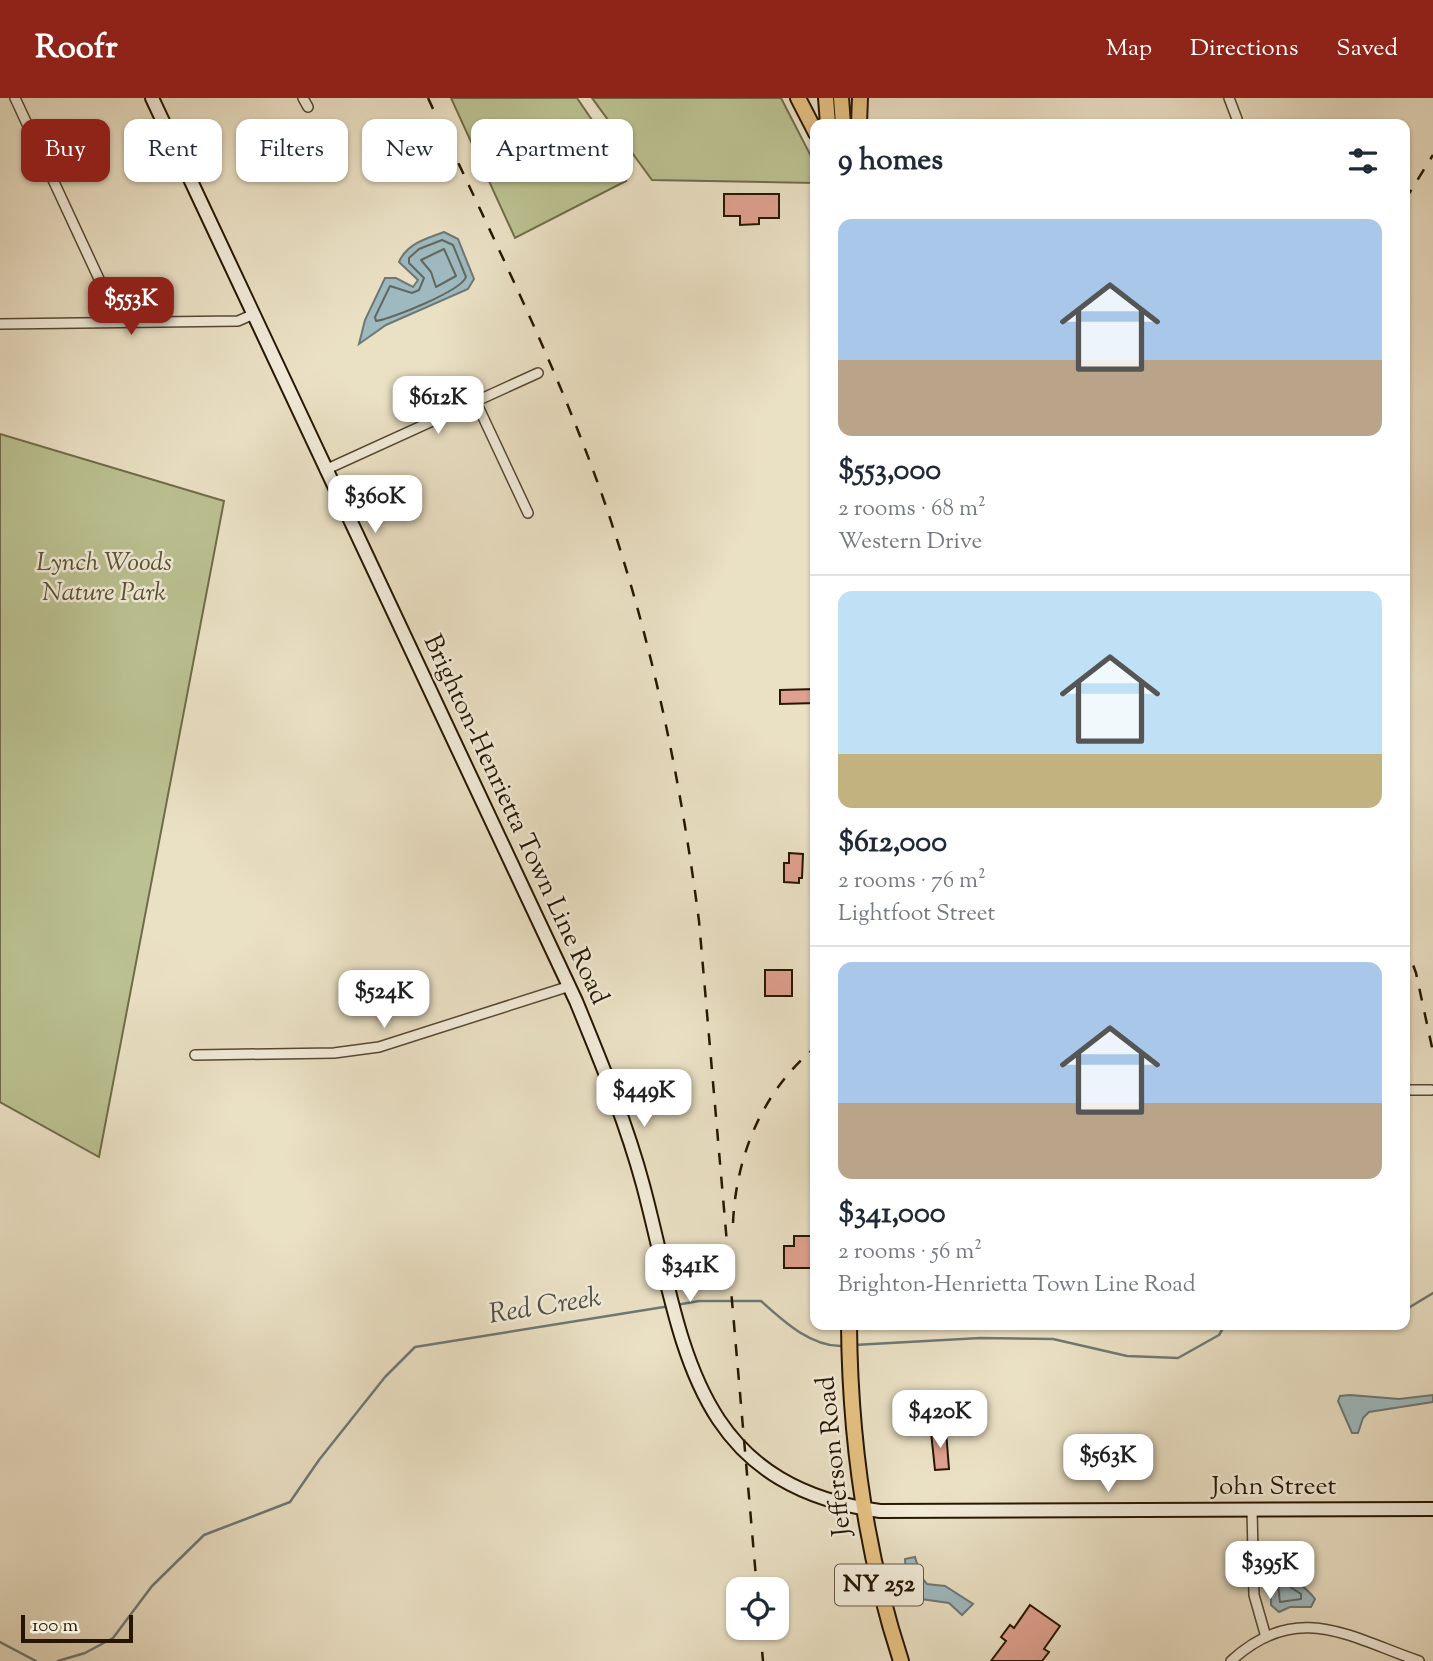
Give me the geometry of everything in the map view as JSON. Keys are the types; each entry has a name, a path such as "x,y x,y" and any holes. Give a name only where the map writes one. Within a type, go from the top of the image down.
{"main road":[{"path":"797,98 810,122"},
{"path":"826,98 828,119"},
{"path":"841,98 843,119"},
{"path":"859,119 860,98"},
{"name":"Jefferson Road","path":"849,1330 853,1433 863,1508 880,1589 901,1661"}],"street":[{"path":"15,98 119,322"},
{"name":"Brighton-Henrietta Town Line Road","path":"152,98 570,986 626,1127 678,1328 687,1359 704,1397 745,1451 804,1491 863,1508"},
{"path":"1228,98 1237,119"},
{"path":"0,324 238,321 254,314"},
{"path":"325,470 538,373"},
{"path":"476,402 528,513"},
{"path":"195,1055 355,1051 412,1038 570,986"},
{"path":"1410,1090 1431,1090"},
{"name":"John Street","path":"863,1508 934,1512 1433,1509"},
{"path":"1252,1510 1254,1595 1266,1637"},
{"path":"1231,1661 1266,1637 1297,1629 1331,1629 1419,1661"}],"green space":[{"path":"451,98 577,98 591,119 471,119 471,142"},
{"path":"592,98 781,98 810,154 810,183 652,180 633,154 633,119 607,119"},
{"path":"489,182 624,182 515,238"},
{"name":"Lynch Woods Nature Park","path":"0,434 224,501 99,1157 0,1102"}],"water":[{"path":"444,232 458,239 474,279 468,289 386,325 359,344 365,320 385,278 396,278 413,287 418,280 399,262 402,256 418,242"},
{"path":"1433,1395 1433,1402 1369,1412 1363,1418 1358,1433 1352,1433 1338,1401 1340,1396 1399,1399"},
{"path":"915,1557 921,1577 927,1584 945,1586 973,1604 962,1615 949,1603 914,1598 906,1574 905,1559"},
{"path":"1278,1566 1312,1595 1315,1599 1311,1607 1290,1607 1279,1612 1271,1605 1271,1575"}],"building":[{"path":"724,194 779,194 779,218 759,218 759,224 740,225 740,216 724,216"},
{"path":"810,689 810,703 780,704 780,690"},
{"path":"789,853 803,854 802,878 799,878 799,883 784,882 784,863 789,863"},
{"path":"765,970 792,970 792,996 765,996"},
{"path":"794,1236 810,1236 810,1268 784,1268 784,1246 794,1246"},
{"path":"946,1431 949,1469 935,1470 931,1432"},
{"path":"1030,1605 1060,1626 1044,1649 1049,1652 1042,1661 991,1661 1006,1641 1001,1637 1010,1625 1014,1628"}],"waterway":[{"name":"Red Creek","path":"1410,1307 1433,1293"},
{"name":"Red Creek","path":"676,1305 699,1301 761,1301 788,1325 809,1338 821,1343 844,1346"},
{"name":"Red Creek","path":"58,1661 85,1653 113,1638 152,1586 204,1535 290,1502 319,1460 385,1377 415,1347 670,1306"},
{"name":"Red Creek","path":"854,1345 980,1338 1053,1339 1127,1356 1178,1358 1219,1335 1222,1330"},
{"name":"Red Creek","path":"0,1642 36,1661"}],"railway":[{"path":"428,98 519,293 601,492 649,650 673,758 699,921 756,1577"},
{"path":"1410,192 1433,155"},
{"path":"1410,957 1433,1052"},
{"path":"733,1223 740,1173 756,1126 781,1083 810,1052"},
{"path":"761,1640 763,1661"}]}
